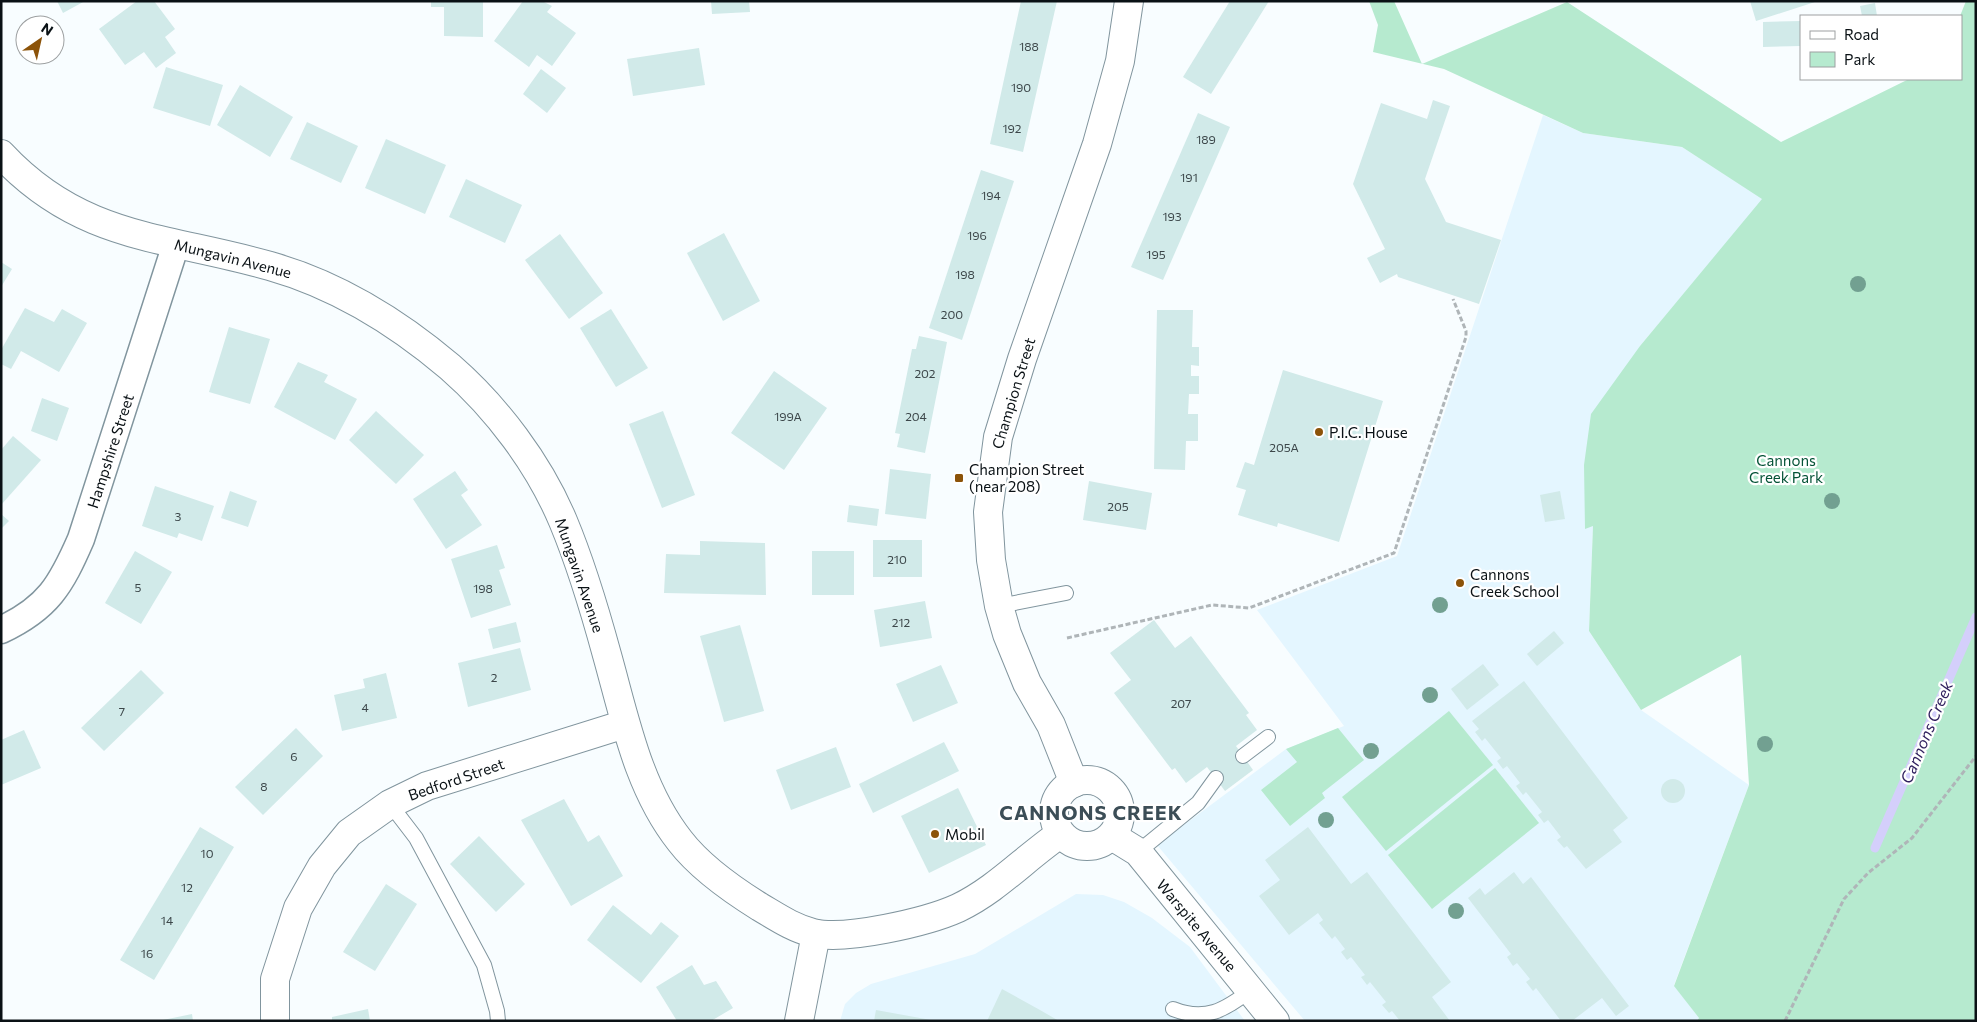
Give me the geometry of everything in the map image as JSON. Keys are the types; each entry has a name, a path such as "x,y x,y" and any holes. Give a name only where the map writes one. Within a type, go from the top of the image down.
{"main road":[{"name":"Champion Street","path":"1074,782 1051,725 1027,683 1007,634 999,606 991,560 988,512 998,437 1022,360 1097,144 1120,61 1129,1"},
{"name":"Mungavin Avenue","path":"1,154 43,193 74,212 109,227 270,266 310,279 391,320 452,368 516,439 544,483 562,518 601,634 625,724 642,774 661,815 682,844 708,869 746,898 787,924 816,934 857,934 926,919 957,908 1000,882 1060,834"},
{"name":"Bedford Street","path":"275,1021 275,978 298,908 322,866 349,833 390,804 427,786 625,724"},
{"path":"1094,781 1105,785 1114,793 1120,803 1119,826 1112,836 1103,843 1092,847 1071,843 1060,834 1054,817 1054,807 1061,792 1074,782 1094,781"},
{"name":"Warspite Avenue","path":"1112,836 1138,852 1275,1021"},
{"path":"799,1021 816,934"}],"street":[{"name":"Hampshire Street","path":"1,630 20,621 44,604 65,575 81,539 176,244"}],"lane":[{"path":"999,606 1066,593"},
{"path":"1243,756 1268,737"},
{"path":"1138,852 1198,803 1216,778"},
{"path":"390,804 416,838 484,966 498,1021"},
{"path":"1173,1009 1200,1017 1229,1007 1251,990"}],"path":[{"path":"1067,638 1212,605 1248,608 1394,553 1466,337 1466,331 1453,299"},
{"path":"1785,1021 1844,898 1868,873 1912,838 1976,756"}],"shaded area":[{"name":"Cannons Creek School","path":"1543,115 1583,133 1682,147 1763,199 1640,346 1585,528 1593,526 1589,631 1641,710 1749,785 1674,985 1699,1018 1697,1021 1305,1021 1157,845 1286,749 1344,726 1257,610 1397,556"},
{"path":"1076,894 1103,895 1124,902 1152,918 1190,947 1245,1021 840,1021 845,1004 856,993 871,984 975,954"}],"green space":[{"path":"1369,1 1394,1 1422,64 1373,52 1378,25"},
{"name":"Cannons Creek Park","path":"1966,1 1976,1 1976,1021 1697,1021 1699,1018 1674,986 1749,785 1741,655 1641,710 1589,631 1593,526 1585,529 1584,465 1591,414 1640,346 1762,199 1682,147 1583,133 1444,69 1422,64 1567,2 1781,142 1907,80 1962,80 1962,15 1960,15"},
{"path":"1449,711 1493,765 1386,851 1342,797"},
{"path":"1338,728 1364,760 1322,793 1325,798 1290,826 1261,790 1297,762 1286,749"},
{"path":"1495,768 1539,823 1432,909 1388,855"}],"building":[{"path":"57,1 85,1 63,13"},
{"path":"137,1 154,1 175,29 165,37 176,53 156,68 144,52 125,65 99,29"},
{"path":"431,1 483,1 483,37 444,36 444,7 431,7"},
{"path":"523,1 542,1 552,6 547,12 576,33 552,66 537,55 529,67 494,41"},
{"path":"711,1 749,1 750,12 712,14"},
{"path":"1021,1 1057,1 1023,152 990,144"},
{"path":"1230,1 1269,1 1211,94 1183,77"},
{"path":"1750,1 1815,1 1815,2 1756,21"},
{"path":"1875,3 1877,15 1862,15 1860,6"},
{"path":"1800,21 1800,46 1763,47 1763,22"},
{"path":"699,48 705,85 633,96 627,59"},
{"path":"166,67 223,85 210,126 153,108"},
{"path":"541,69 566,88 547,113 523,94"},
{"path":"240,85 293,117 270,157 217,125"},
{"path":"1433,100 1450,106 1425,179 1446,222 1501,240 1479,304 1398,277 1397,274 1380,283 1367,258 1385,249 1353,184 1381,103 1427,119"},
{"path":"1198,113 1230,127 1163,280 1131,267"},
{"path":"307,122 358,146 341,183 290,159"},
{"path":"386,139 446,165 425,214 365,188"},
{"path":"981,170 1014,181 962,340 929,328"},
{"path":"466,179 522,205 505,243 449,217"},
{"path":"724,233 760,301 723,321 687,253"},
{"path":"560,234 603,293 569,319 525,260"},
{"path":"1,262 12,269 1,287"},
{"path":"25,308 54,322 62,309 87,323 59,372 21,351 11,369 1,364 1,350"},
{"path":"611,309 648,368 616,387 580,328"},
{"path":"1157,310 1193,310 1192,347 1199,347 1199,366 1191,365 1191,376 1199,376 1199,394 1189,394 1188,414 1198,414 1198,441 1186,441 1185,470 1154,469"},
{"path":"229,327 270,339 250,404 209,392"},
{"path":"919,336 947,342 925,453 897,447 900,434 895,433 912,349 916,349"},
{"path":"298,362 328,375 324,382 357,399 335,440 274,407"},
{"name":"P.I.C. House","path":"1283,370 1383,401 1339,542 1278,523 1277,527 1238,515 1246,490 1236,487 1245,462 1254,465"},
{"path":"774,371 827,408 784,470 731,433"},
{"path":"42,398 69,408 57,441 31,431"},
{"path":"376,411 424,455 396,484 349,440"},
{"path":"663,411 695,495 662,508 629,424"},
{"path":"13,436 41,460 1,505 1,450"},
{"path":"890,469 931,474 926,519 885,514"},
{"path":"455,471 468,490 461,495 482,525 446,549 413,499"},
{"path":"1089,481 1152,493 1146,530 1083,520"},
{"path":"155,486 214,506 202,541 179,533 177,538 142,526"},
{"path":"230,491 257,501 248,527 221,518"},
{"path":"1560,491 1565,519 1545,522 1540,495"},
{"path":"849,505 879,509 877,526 847,522"},
{"path":"1,514 9,521 1,529"},
{"path":"873,540 922,540 922,577 873,577"},
{"path":"700,541 765,543 766,595 664,593 666,554 700,555"},
{"path":"497,545 505,568 499,570 511,605 471,618 451,559"},
{"path":"135,551 172,572 141,624 105,603"},
{"path":"812,551 854,551 854,595 812,595"},
{"path":"925,601 932,638 880,647 874,610"},
{"path":"1154,620 1175,648 1191,636 1249,713 1246,715 1257,730 1236,746 1253,770 1225,791 1207,767 1186,783 1175,768 1172,770 1114,693 1131,680 1110,653"},
{"path":"516,622 521,642 493,649 488,629"},
{"path":"740,625 764,711 724,722 700,636"},
{"path":"1554,631 1564,643 1537,666 1527,654"},
{"path":"520,648 531,690 468,707 458,663"},
{"path":"1483,664 1499,685 1467,710 1451,689"},
{"path":"941,665 958,703 913,722 896,684"},
{"path":"141,670 164,693 104,751 81,728"},
{"path":"386,673 397,718 342,731 334,695 365,688 363,679"},
{"path":"1524,681 1628,818 1613,830 1622,842 1586,869 1567,846 1564,848 1557,840 1561,837 1548,820 1544,823 1538,815 1542,812 1526,792 1523,795 1516,786 1520,783 1507,766 1503,769 1497,761 1501,758 1485,738 1482,741 1475,732 1479,729 1472,721"},
{"path":"296,728 323,756 263,815 235,787"},
{"path":"24,730 41,768 1,785 1,740"},
{"path":"944,742 959,771 873,813 859,784"},
{"path":"836,747 851,787 791,810 776,770"},
{"path":"1673,779 1682,782 1685,791 1682,800 1673,803 1664,800 1661,791 1664,782"},
{"path":"958,788 986,845 929,873 901,816"},
{"path":"564,799 588,842 599,835 623,876 571,906 521,820"},
{"path":"200,827 234,847 154,980 120,960"},
{"path":"1308,827 1351,884 1367,872 1451,982 1432,997 1450,1021 1400,1021 1392,1011 1389,1013 1382,1005 1386,1002 1370,982 1367,985 1361,977 1365,975 1351,957 1347,960 1341,952 1345,949 1335,936 1332,939 1319,923 1323,920 1318,913 1289,935 1259,896 1280,880 1265,860"},
{"path":"479,836 525,884 496,912 450,864"},
{"path":"1514,872 1523,884 1531,877 1629,1006 1616,1016 1602,998 1572,1021 1561,1021 1536,988 1533,991 1526,982 1530,979 1517,963 1513,966 1507,957 1511,954 1468,898 1480,888 1485,895"},
{"path":"386,884 417,904 375,971 343,952"},
{"path":"613,905 651,935 661,922 679,936 641,983 587,940"},
{"path":"692,965 704,985 716,981 733,1008 711,1021 677,1021 656,987"},
{"path":"1002,989 1040,1010 1059,1021 987,1021"},
{"path":"368,1009 370,1021 332,1021 332,1017"},
{"path":"876,1010 931,1020 931,1021 874,1021"},
{"path":"192,1014 193,1021 163,1021 163,1020"}],"waterway":[{"name":"Cannons Creek","path":"1875,848 1976,617"}],"place":[{"name":"P.I.C. House","path":"1319,432"},
{"name":"Champion Street (near 208)","path":"959,478"},
{"name":"Cannons Creek School","path":"1460,583"},
{"name":"Mobil","path":"935,834"}],"district":[{"name":"CANNONS CREEK","path":"1091,812"}]}
